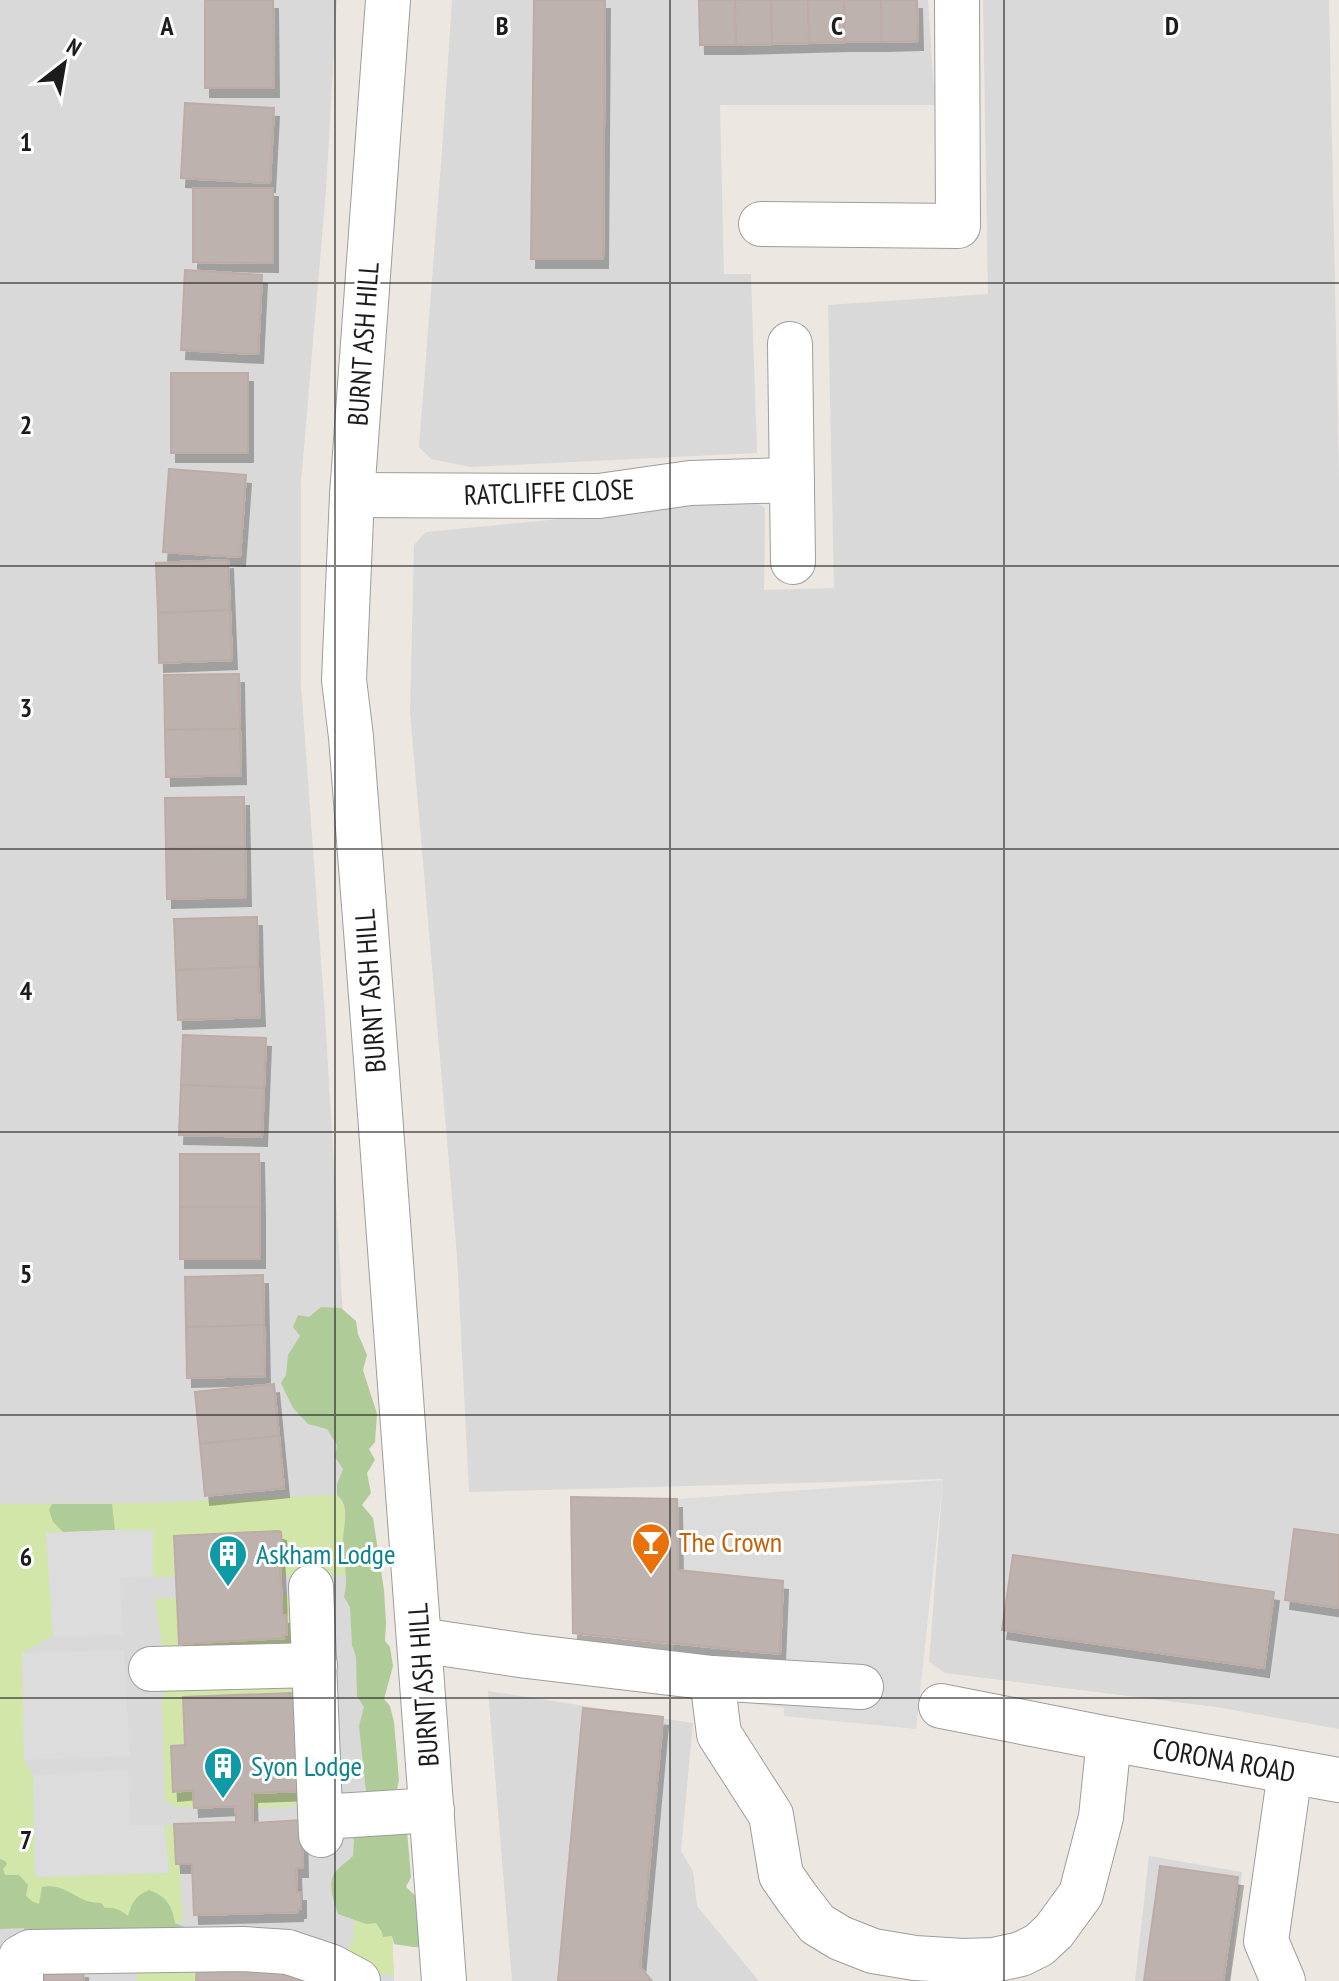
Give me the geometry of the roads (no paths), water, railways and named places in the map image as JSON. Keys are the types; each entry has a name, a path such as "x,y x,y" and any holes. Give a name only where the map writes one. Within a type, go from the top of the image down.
{"street":[{"name":"BURNT ASH HILL","path":"388,0 352,495 344,680 444,1981"},
{"path":"761,224 958,226 957,0"},
{"path":"790,344 793,562"},
{"name":"RATCLIFFE CLOSE","path":"352,495 599,496 690,483 792,480"},
{"path":"311,1587 321,1826 432,1810"},
{"path":"419,1640 712,1678 861,1687"},
{"path":"151,1669 315,1665"},
{"path":"712,1678 719,1734 771,1815 781,1875 797,1898 817,1924 840,1938 873,1951 915,1958 994,1960 1021,1954 1039,1945 1054,1931 1081,1894 1101,1817 1109,1739"},
{"name":"CORONA ROAD","path":"941,1706 1339,1780"},
{"path":"1283,1981 1266,1941 1290,1772"},
{"path":"21,1981 21,1957 30,1952 243,1949 288,1952 310,1958 358,1981"}],"place":[{"name":"The Crown","path":"651,1576"},
{"name":"Askham Lodge","path":"228,1588"},
{"name":"Syon Lodge","path":"223,1800"}]}
